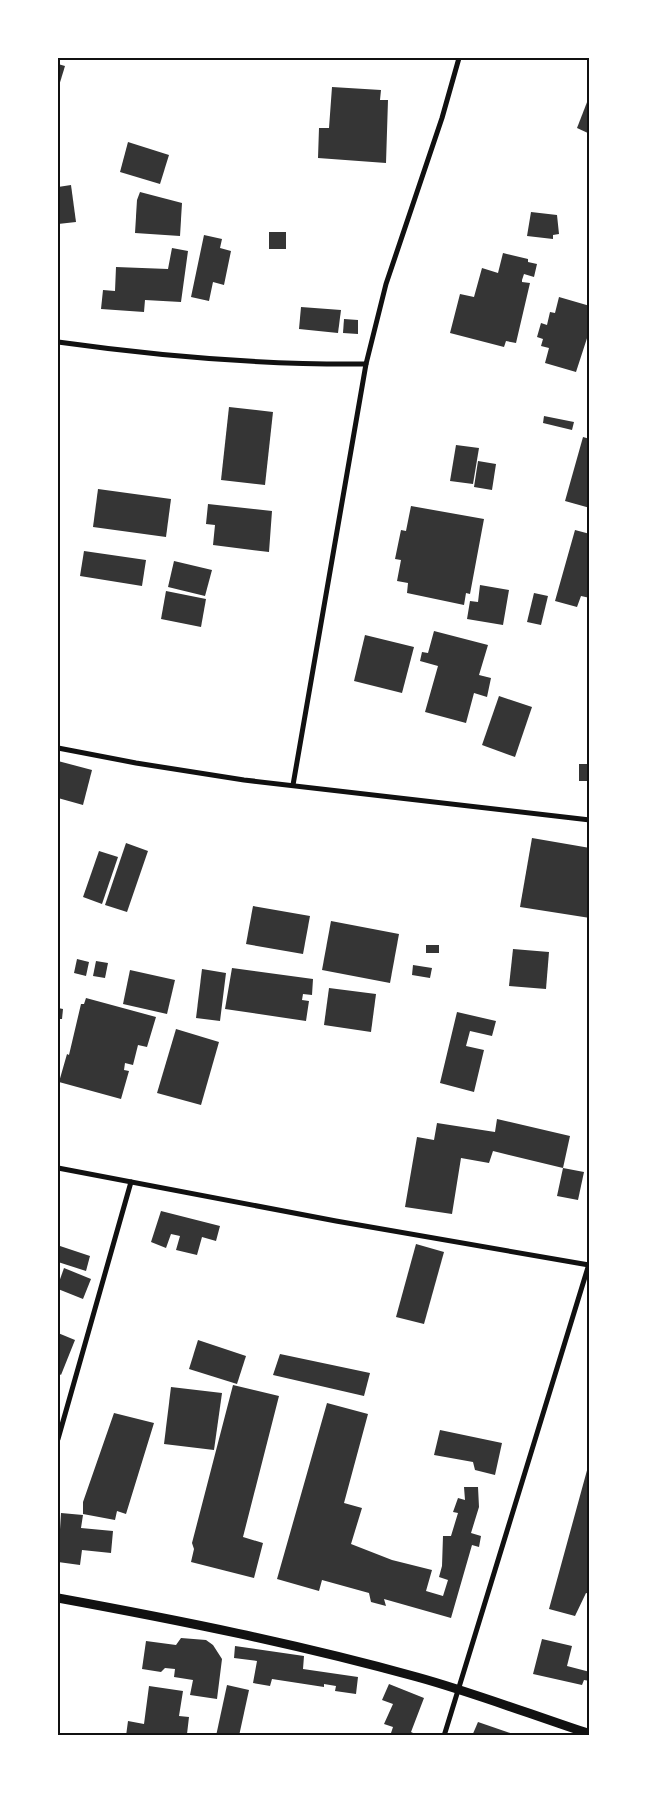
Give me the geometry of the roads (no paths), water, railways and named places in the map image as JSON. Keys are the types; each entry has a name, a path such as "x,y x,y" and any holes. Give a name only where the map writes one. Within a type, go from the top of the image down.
{"street":[{"path":"292,785 366,364 386,284 442,118 459,58"},
{"path":"58,342 147,353 307,365 366,364"},
{"path":"58,748 196,773 590,820"},
{"path":"58,1168 336,1221 589,1264 444,1736"},
{"path":"58,1439 131,1182"},
{"path":"58,1598 249,1636 418,1677 590,1734"}]}
